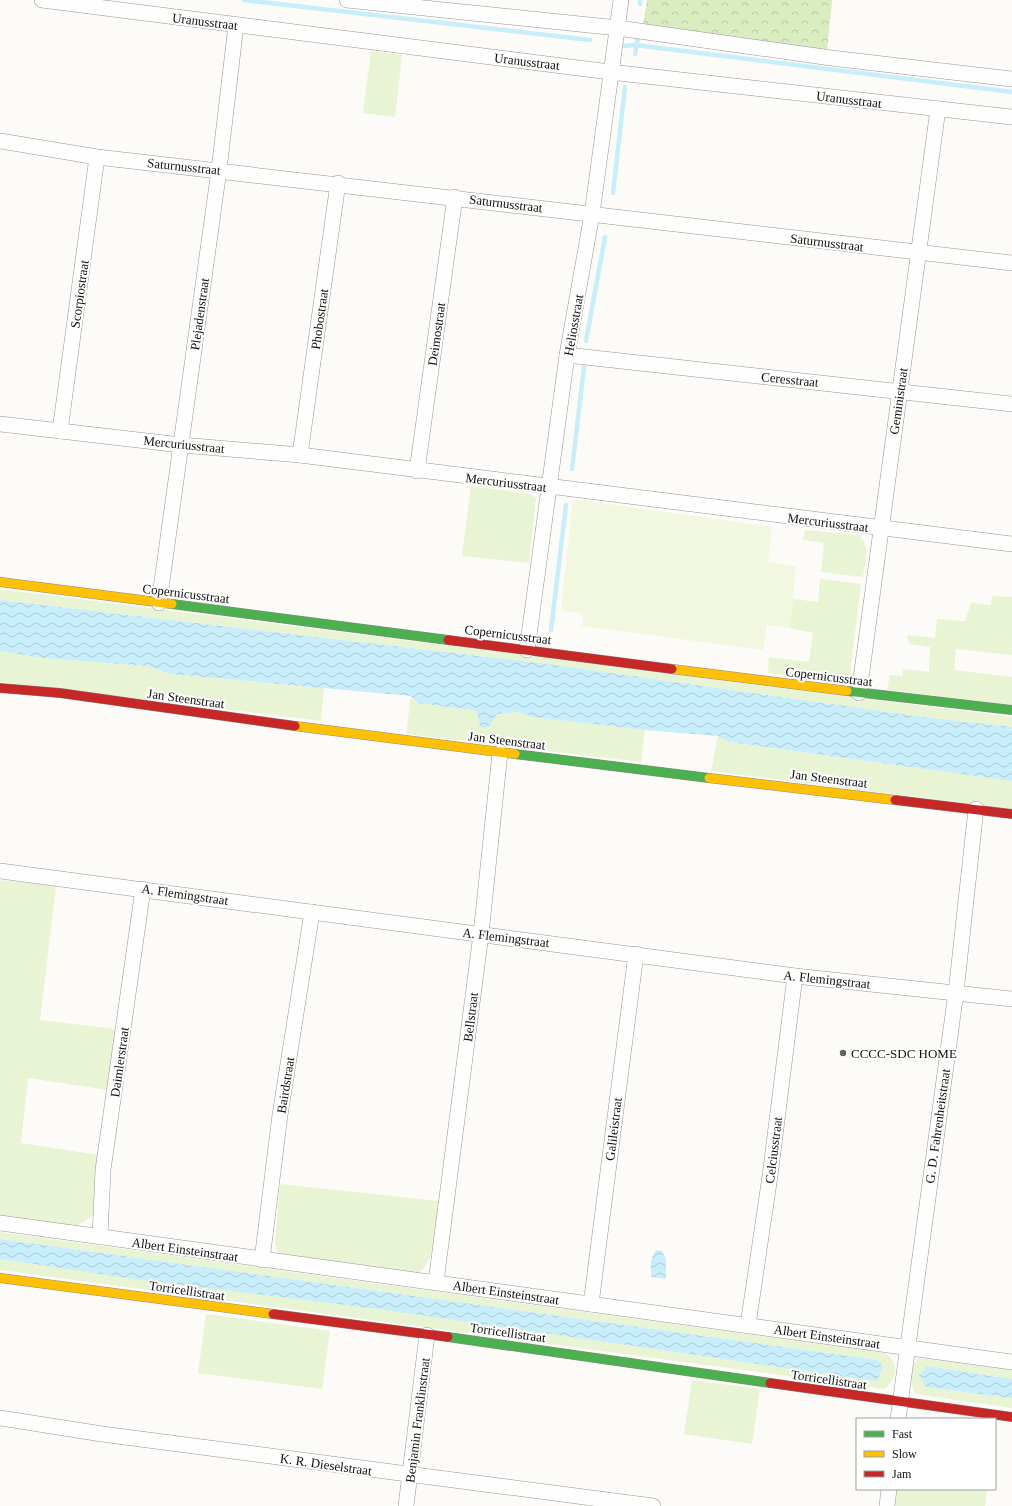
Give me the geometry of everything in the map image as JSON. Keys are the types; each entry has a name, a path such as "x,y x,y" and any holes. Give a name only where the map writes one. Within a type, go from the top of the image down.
{"street":[{"name":"Uranusstraat","path":"42,0 610,72 1012,117"},
{"path":"347,0 618,28 832,58 1012,79"},
{"name":"Heliosstraat","path":"527,650 567,355 592,214 610,72 618,28 621,0"},
{"name":"Plejadenstraat","path":"158,603 219,170 236,25"},
{"name":"Geministraat","path":"859,693 938,109"},
{"name":"Saturnusstraat","path":"0,141 97,156 1012,263"},
{"name":"Scorpiostraat","path":"60,431 97,156"},
{"name":"Phobostraat","path":"300,456 338,183"},
{"name":"Deimostraat","path":"417,471 455,197"},
{"name":"Ceresstraat","path":"567,355 1012,404"},
{"name":"Mercuriusstraat","path":"0,424 181,445 300,456 1012,544"},
{"name":"Copernicusstraat","path":"0,582 859,693 1012,710"},
{"name":"Jan Steenstraat","path":"0,688 60,693 394,740 1012,814"},
{"name":"Bellstraat","path":"436,1282 481,934 500,752"},
{"name":"G. D. Fahrenheitstraat","path":"898,1418 956,992 976,809"},
{"name":"A. Flemingstraat","path":"0,871 795,976 1012,999"},
{"name":"Daimlerstraat","path":"100,1236 103,1170 143,889"},
{"name":"Bairdstraat","path":"262,1260 280,1115 312,912"},
{"name":"Galileistraat","path":"591,1304 636,954"},
{"name":"Celciusstraat","path":"748,1325 770,1176 795,976"},
{"name":"Albert Einsteinstraat","path":"0,1223 1012,1362"},
{"name":"Torricellistraat","path":"0,1278 514,1346 1012,1417"},
{"name":"Benjamin Franklinstraat","path":"406,1506 427,1335"},
{"name":"K. R. Dieselstraat","path":"0,1418 102,1434 653,1506"},
{"path":"887,1506 889,1490"}],"green space":[{"path":"647,0 832,0 827,51 643,25"},
{"path":"371,51 402,55 395,117 363,113"},
{"path":"471,486 530,494 536,498 529,563 462,556"},
{"path":"573,499 772,527 768,562 796,566 790,628 767,625 763,650 582,626 583,613 561,611"},
{"path":"805,530 859,535 863,540 866,550 863,577 821,572 824,543 803,540"},
{"path":"820,579 861,584 850,674 842,682 768,673 769,657 809,662 813,633 790,628 793,599 818,602"},
{"path":"0,589 1012,717 1012,727 923,717 548,664 0,600"},
{"path":"992,596 1012,597 1012,655 956,649 954,670 1012,677 1012,705 887,690 890,675 902,676 903,669 929,672 930,647 909,644 907,635 935,638 937,619 965,621 971,603 991,605"},
{"path":"0,651 43,658 149,666 170,674 324,688 321,721 0,682"},
{"path":"411,696 418,703 478,711 480,726 491,724 497,714 517,712 532,717 645,730 641,762 406,734"},
{"path":"718,736 729,742 1012,781 1012,809 711,771"},
{"path":"0,880 56,886 40,1020 116,1029 108,1090 28,1078 21,1143 99,1155 94,1215 77,1226 0,1216"},
{"path":"280,1184 438,1201 434,1238 430,1257 426,1265 419,1272 410,1273 283,1256 277,1251 275,1244"},
{"path":"0,1232 885,1353 893,1361 895,1371 892,1381 884,1389 0,1270 0,1259 331,1303 883,1367 878,1360 0,1239"},
{"path":"206,1314 330,1331 322,1389 198,1373"},
{"path":"919,1358 1012,1370 1012,1379 927,1366 926,1387 1012,1398 1012,1408 916,1394 912,1384 911,1371 915,1362"},
{"path":"692,1380 760,1389 752,1444 684,1434"},
{"path":"897,1490 987,1490 985,1506 895,1506"}],"water":[{"path":"0,600 548,664 923,717 1012,727 1012,781 729,742 718,736 645,730 532,717 517,712 497,714 491,724 485,729 480,726 477,711 418,703 411,696 170,674 148,666 43,658 0,651"},
{"path":"0,1239 878,1360 883,1367 877,1381 378,1309 135,1279 0,1259"},
{"path":"657,1250 662,1251 666,1259 666,1279 651,1277 652,1259"},
{"path":"927,1366 1012,1379 1012,1398 926,1387 919,1375"}],"waterway":[{"path":"244,0 590,40"},
{"path":"635,54 638,38"},
{"path":"625,46 635,45 1012,92"},
{"path":"613,193 625,87"},
{"path":"586,341 605,237"},
{"path":"572,469 584,367"},
{"path":"551,630 566,505"}],"traffic: fast":[{"path":"172,604 448,640"},
{"path":"847,691 1012,710"},
{"path":"515,754 709,778"},
{"path":"448,1337 770,1383"}],"traffic: slow":[{"path":"0,582 172,604"},
{"path":"672,669 847,691"},
{"path":"295,726 515,754"},
{"path":"709,778 895,800"},
{"path":"0,1278 273,1314"}],"traffic: jam":[{"path":"448,640 672,669"},
{"path":"0,688 60,693 295,726"},
{"path":"895,800 1012,814"},
{"path":"273,1314 448,1337"},
{"path":"770,1383 1012,1417"}],"place":[{"name":"CCCC-SDC HOME","path":"843,1053"}]}
